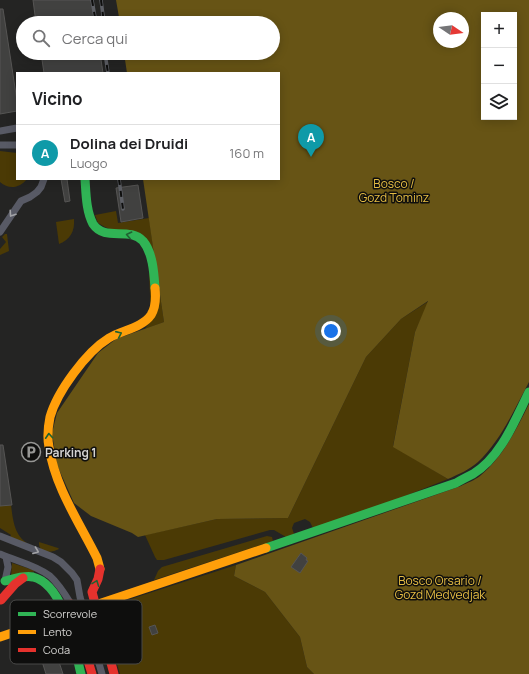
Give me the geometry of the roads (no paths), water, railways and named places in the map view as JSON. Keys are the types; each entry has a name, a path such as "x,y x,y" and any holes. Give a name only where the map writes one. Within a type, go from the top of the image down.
{"main road":[{"path":"84,180 89,213 96,228 111,234 122,233 134,235 145,243 150,258 155,294 155,308 151,316 146,321 108,339 90,354 75,373 55,405 48,430 54,469 70,506 97,558 100,567 98,579 92,592 94,600"},
{"path":"109,600 456,483 472,474 492,456 508,433 529,392"},
{"path":"5,581 24,577 34,577 47,584 58,600"},
{"path":"0,600 24,577"},
{"path":"0,637 10,633"},
{"path":"78,664 81,674"},
{"path":"89,664 92,674"},
{"path":"111,664 114,674"}],"street":[{"path":"0,131 16,128"},
{"path":"0,145 16,145"},
{"path":"0,232 21,201 37,192 44,180"},
{"path":"0,536 53,557 61,562 77,580 81,600"},
{"path":"0,600 8,567 3,556"},
{"path":"3,556 28,565 50,576 60,587 68,600"},
{"path":"99,664 102,674"}],"railway":[{"path":"92,0 95,16"},
{"path":"101,0 103,16"},
{"path":"106,60 108,72"},
{"path":"119,180 123,209"}],"place":[{"name":"Dolina dei Druidi","path":"311,157"},
{"name":"Parking 1","path":"31,452"}],"park label":[{"name":"Bosco / Gozd Tominz","path":"394,190"},
{"name":"Bosco Orsario / Gozd Medvedjak","path":"440,587"}]}
